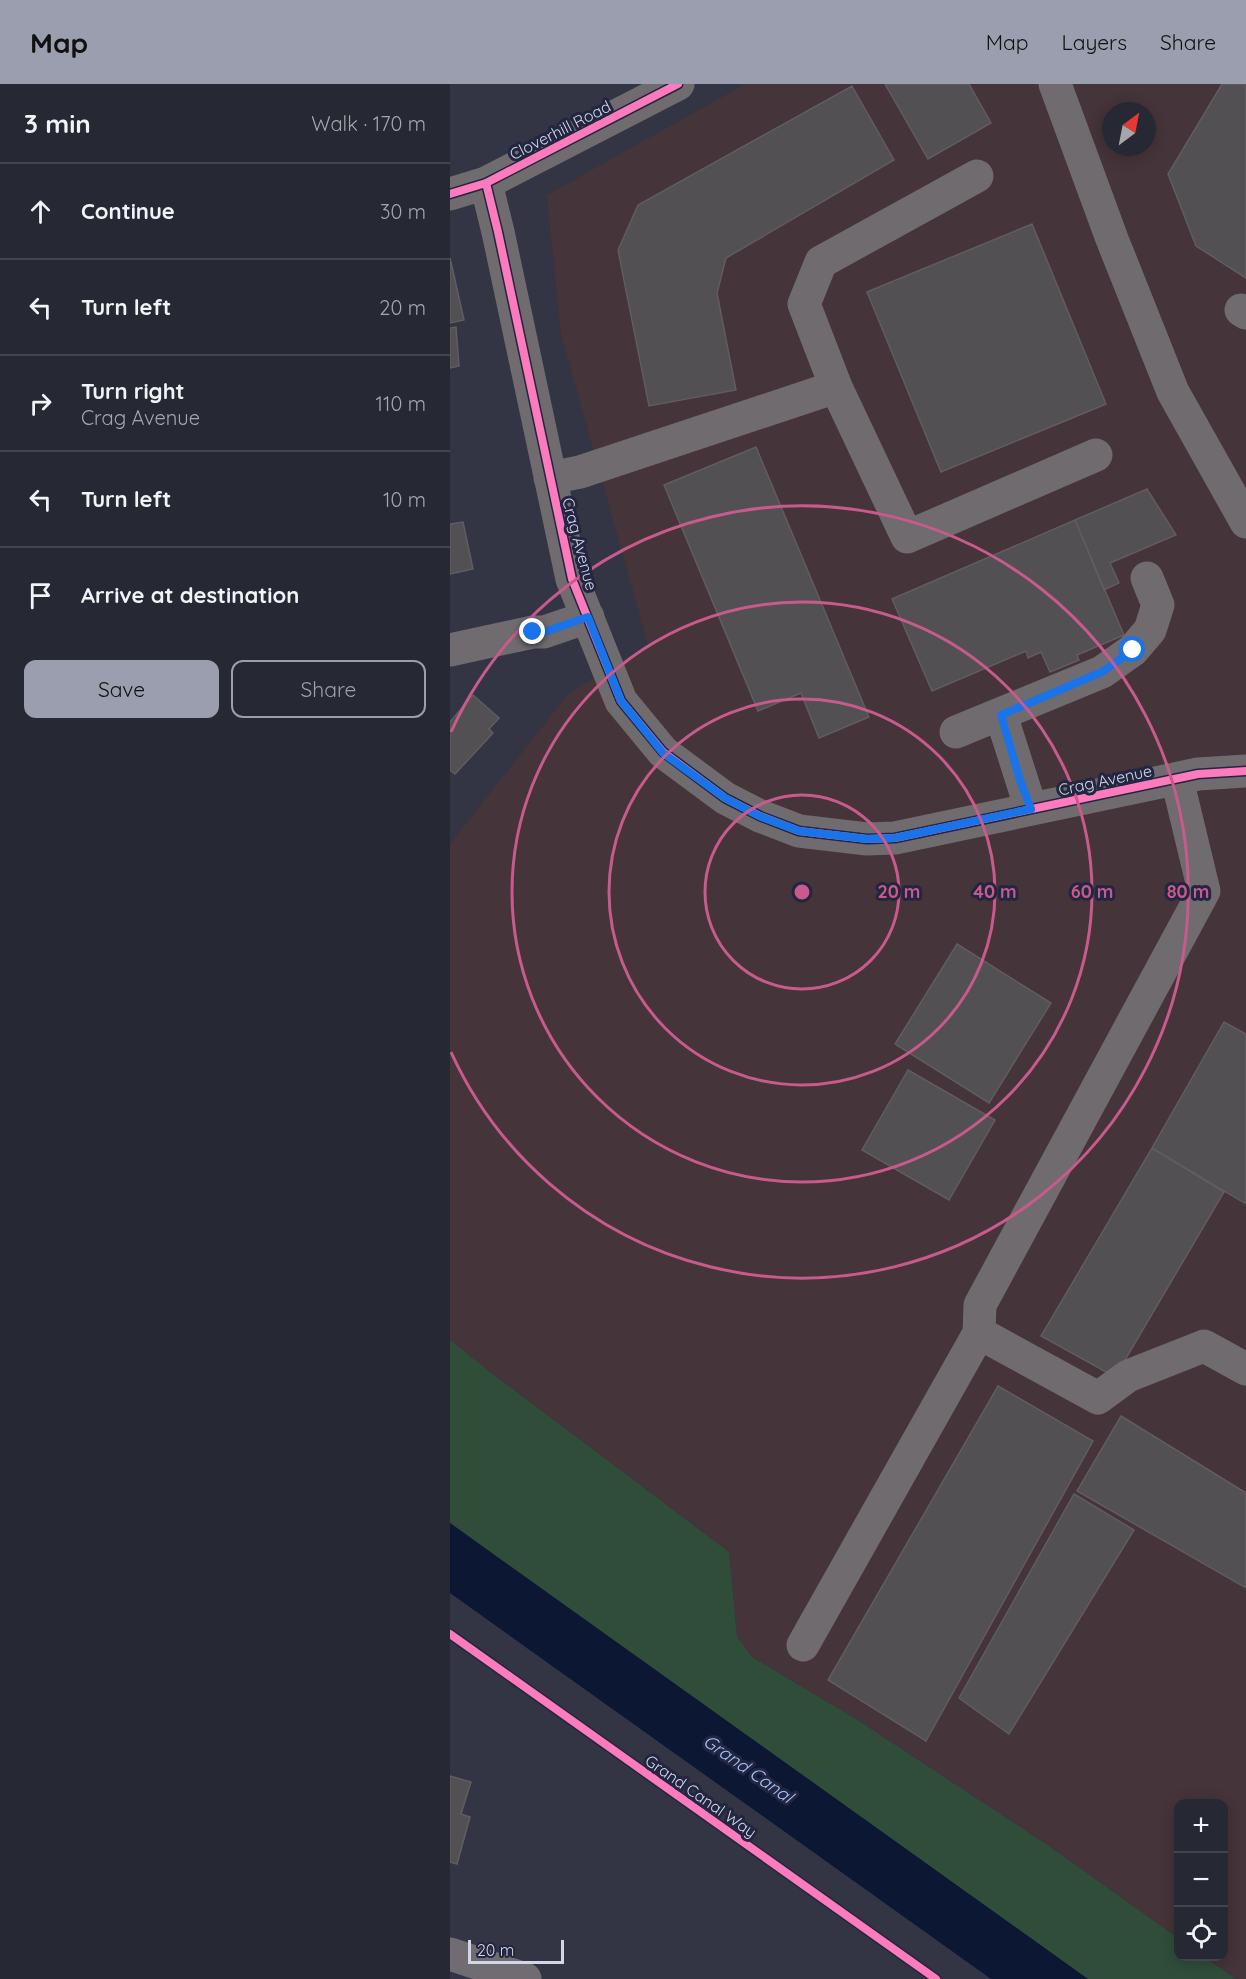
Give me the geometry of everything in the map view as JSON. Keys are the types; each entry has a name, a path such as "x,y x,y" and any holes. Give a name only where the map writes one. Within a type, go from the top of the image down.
{"main road":[{"path":"450,1954 525,1979"}],"street":[{"name":"Cloverhill Road","path":"450,194 486,183 678,84"},
{"path":"1055,84 1112,239 1173,392 1246,522"},
{"path":"977,176 821,262 804,304 836,387 907,537 1096,455"},
{"name":"Crag Avenue","path":"486,183 572,579 621,701 663,753 725,798 759,816 799,831 867,839 895,838 1244,764"},
{"path":"550,478 580,472 836,387"},
{"path":"956,732 1102,672 1133,650 1150,630 1158,605 1147,578"},
{"path":"450,650 533,632 544,632 588,617"},
{"path":"1001,715 1031,809"},
{"path":"802,1645 979,1333 980,1305 1204,891 1177,779"},
{"path":"979,1333 1098,1398 1128,1376 1204,1346 1246,1369"}],"shaded area":[{"path":"745,84 1246,84 1246,1979 1236,1979 1210,1961 1228,1961 1228,1799 1174,1799 1174,1935 1049,1846 856,1719 752,1657 737,1637 729,1552 450,1340 450,844 569,693 649,648 561,334 547,195"}],"green space":[{"path":"450,1340 729,1552 737,1637 752,1657 856,1719 1049,1846 1174,1935 1174,1961 1210,1961 1236,1979 1088,1979 450,1523"}],"water":[{"name":"Grand Canal","path":"450,1523 1088,1979 991,1979 450,1593"}],"building":[{"path":"885,84 969,84 991,123 928,159"},
{"path":"1222,84 1246,84 1246,278 1196,246 1168,174"},
{"path":"852,86 894,160 726,258 717,293 736,390 649,406 618,250 638,205"},
{"path":"1032,224 1106,404 941,472 867,292"},
{"path":"450,258 464,320 450,323"},
{"path":"456,327 459,366 450,368 450,328"},
{"path":"756,447 869,717 819,738 801,693 758,711 664,485"},
{"path":"1147,489 1176,535 1110,563 1119,583 1104,590 1075,520"},
{"path":"1075,520 1124,635 1077,655 1079,660 1050,672 1041,652 1028,658 1026,651 932,691 892,599"},
{"path":"463,522 473,569 450,574 450,524"},
{"path":"473,695 499,718 489,729 493,733 455,774 450,770 450,722"},
{"path":"957,944 1051,1003 989,1103 895,1044"},
{"path":"1224,1022 1246,1034 1246,1204 1152,1148"},
{"path":"908,1070 995,1120 949,1200 862,1150"},
{"path":"1152,1148 1224,1192 1115,1377 1041,1336"},
{"path":"998,1386 1093,1441 926,1741 828,1680"},
{"path":"1121,1416 1246,1493 1246,1588 1077,1491"},
{"path":"1074,1494 1134,1530 1009,1734 959,1698"},
{"path":"450,1776 471,1782 461,1814 470,1817 457,1864 450,1862"}],"cycle path":[{"path":"450,194 486,183 678,84"},
{"path":"486,183 572,579 621,701 663,752 725,798 760,816 799,831 867,839 895,838 1198,774 1246,771"},
{"name":"Grand Canal Way","path":"450,1634 936,1979"}],"route":[{"path":"533,632 544,632 588,617 621,701 663,753 697,780 759,816 799,831 867,839 895,838 928,832 1031,809 1001,715 1102,672 1133,650"}]}
